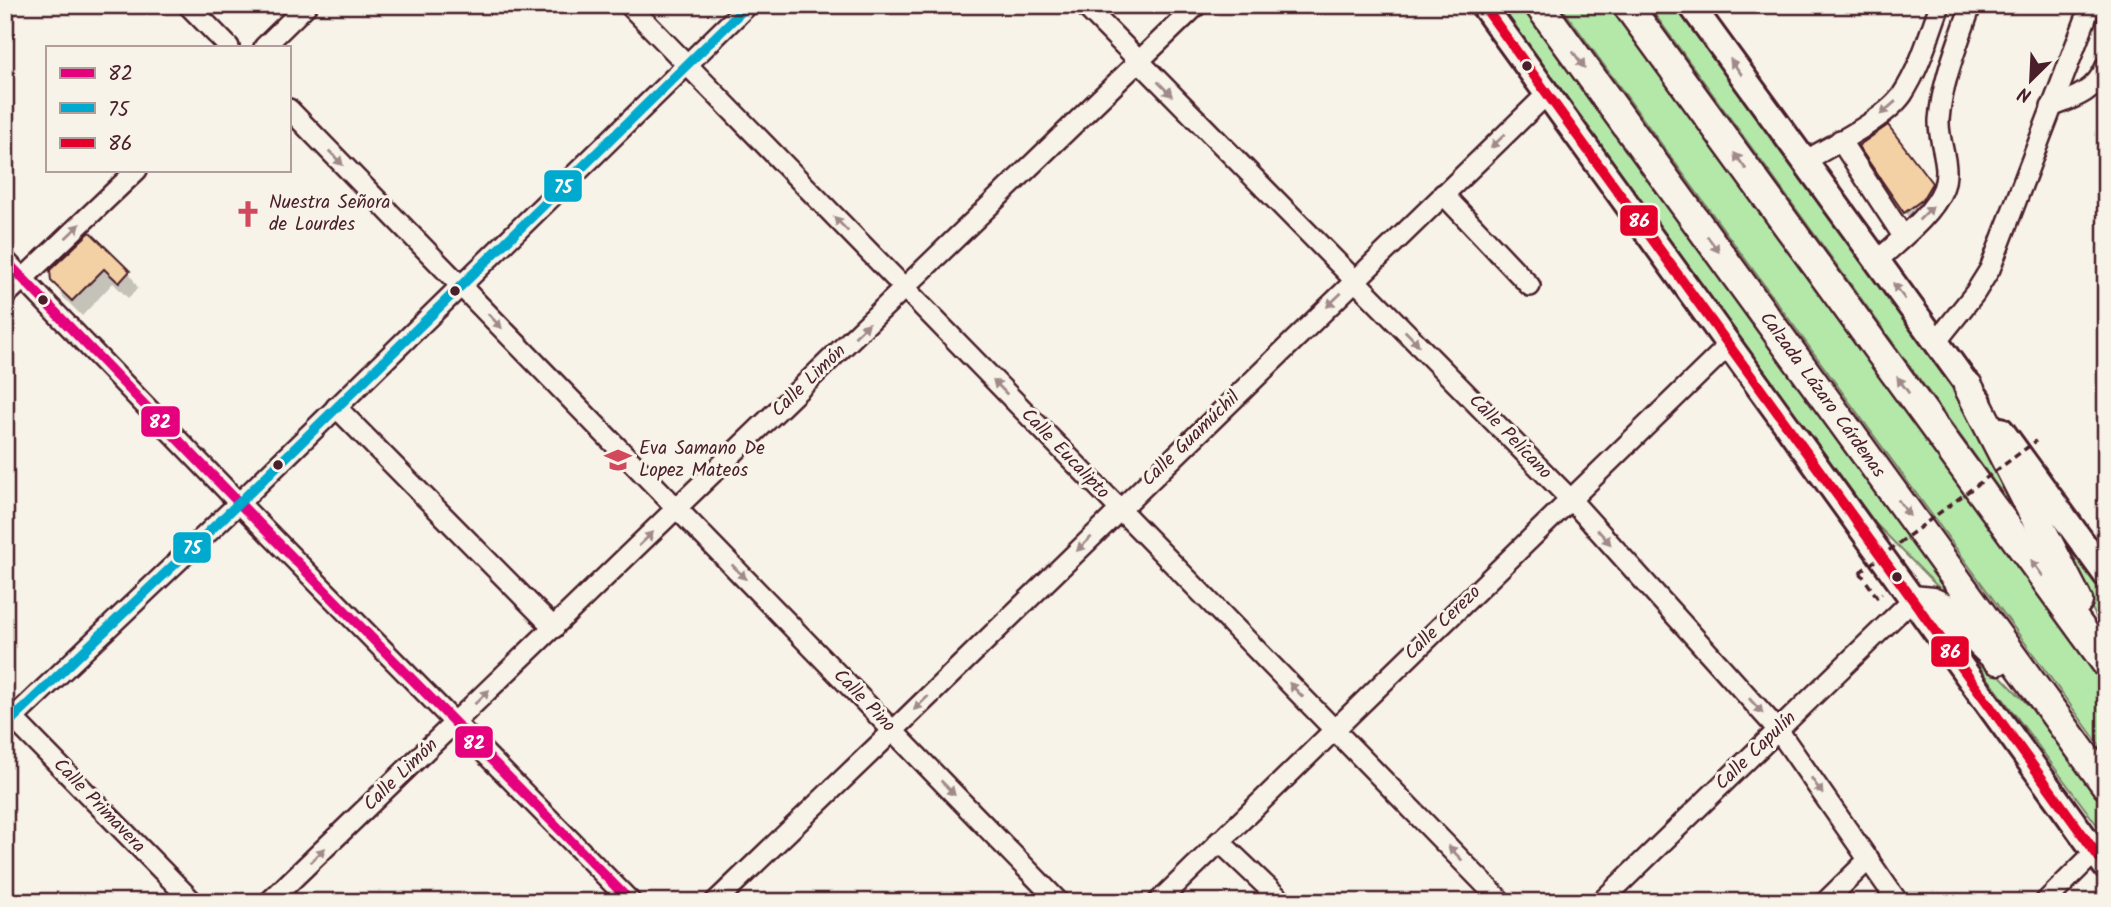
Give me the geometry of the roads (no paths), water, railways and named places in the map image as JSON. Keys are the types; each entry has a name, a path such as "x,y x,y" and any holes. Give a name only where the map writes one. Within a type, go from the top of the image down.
{"highway":[{"name":"Calzada Lázaro Cárdenas","path":"1539,5 2106,785"},
{"path":"1627,5 2106,663"},
{"path":"1968,386 2106,657"},
{"path":"1912,600 1932,602 1943,607 2068,733"}],"main road":[{"path":"1483,5 2101,860"},
{"path":"1691,5 2106,575"}],"street":[{"path":"188,5 228,46"},
{"path":"265,46 307,5"},
{"name":"Calle Eucalipto","path":"629,5 1502,902"},
{"path":"8,718 239,503 748,5"},
{"name":"Calle Pelícano","path":"1084,5 1571,499 1778,730 1898,902"},
{"name":"Calle Limón","path":"269,902 1197,5"},
{"path":"1877,261 1934,206 1943,188 1947,169 1939,122 1946,81 1971,5"},
{"path":"1936,342 1975,293 1990,269 2091,5"},
{"path":"1805,161 1886,112 1902,96 1917,68 1938,10 1964,26"},
{"path":"2051,107 2079,97 2100,80 2106,66"},
{"path":"1917,68 1946,81"},
{"name":"Calle Guamúchil","path":"715,902 1547,94"},
{"name":"Calle Pino","path":"290,110 1059,902"},
{"path":"1840,140 1903,236"},
{"path":"5,296 135,172"},
{"path":"1443,194 1531,286"},
{"path":"5,260 239,503 631,902"},
{"name":"Calle Cerezo","path":"1158,902 1728,346"},
{"path":"336,407 554,628"},
{"name":"Calle Capulín","path":"1601,902 1912,600"},
{"name":"Calle Primavera","path":"8,718 193,902"},
{"path":"1219,841 1283,902"},
{"path":"1825,902 1869,859"},
{"path":"2045,902 2101,860"}],"place":[{"name":"Nuestra Señora de Lourdes","path":"248,214"},
{"name":"Eva Samano De Lopez Mateos","path":"618,460"}]}
